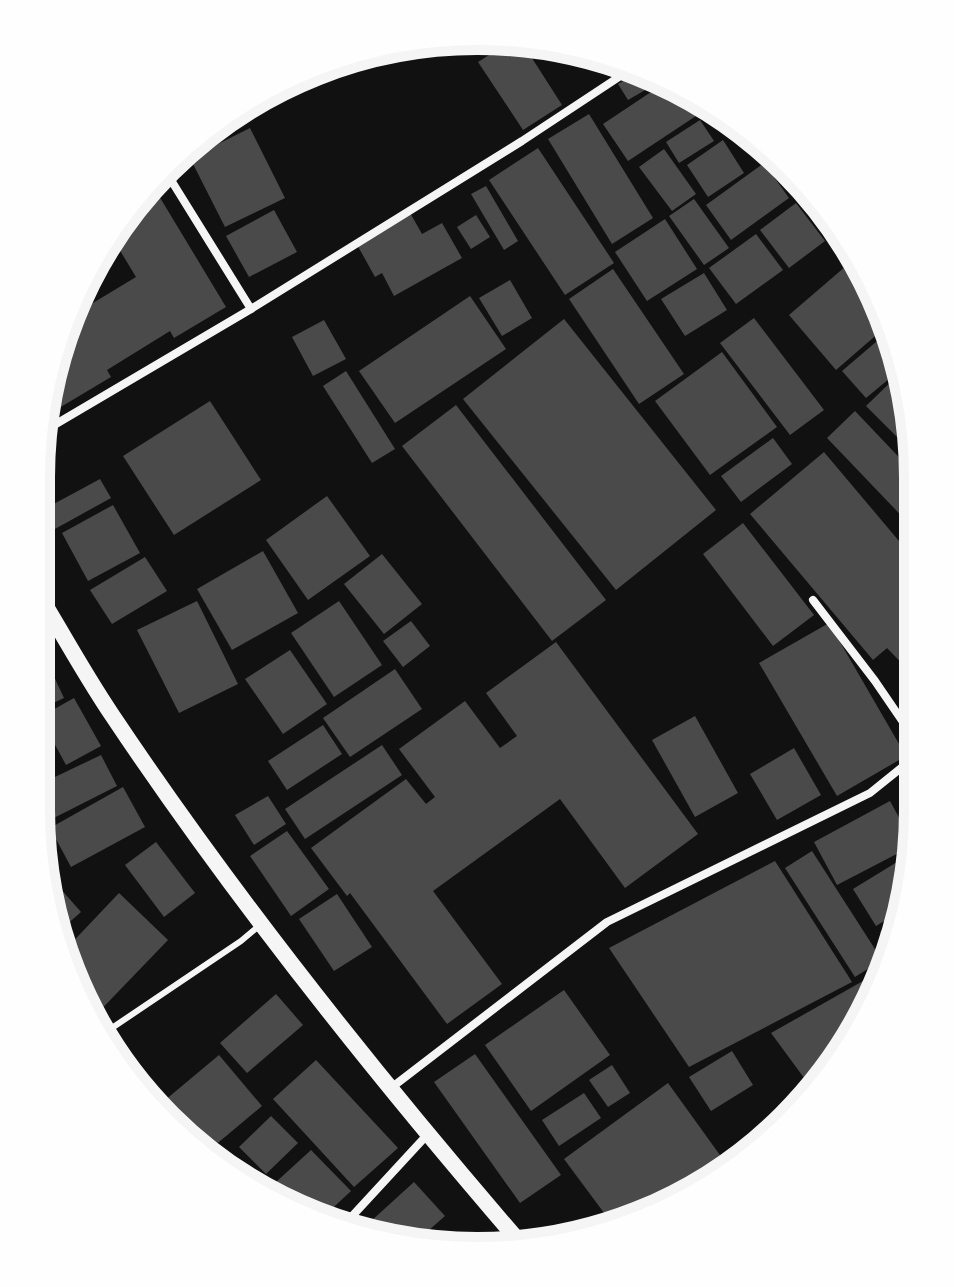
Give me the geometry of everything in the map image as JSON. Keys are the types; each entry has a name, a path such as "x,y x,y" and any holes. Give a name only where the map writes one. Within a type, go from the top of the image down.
{"main road":[{"path":"50,613 111,714 260,925 427,1135 514,1235"}],"street":[{"path":"54,425 251,309 522,141 621,76"},
{"path":"171,180 251,309"},
{"path":"813,600 904,723"},
{"path":"391,1089 607,922 870,793 904,766"},
{"path":"351,1217 427,1135"}],"lane":[{"path":"110,1029 260,925"}],"building":[{"path":"496,51 529,54 562,105 523,130 478,62"},
{"path":"628,78 650,87 628,100 618,84"},
{"path":"655,89 699,114 628,161 603,124"},
{"path":"589,114 653,218 612,244 548,139"},
{"path":"700,120 714,141 679,163 666,142"},
{"path":"250,128 285,198 225,227 191,160"},
{"path":"723,140 744,173 708,197 687,165"},
{"path":"538,148 614,263 565,295 489,180"},
{"path":"664,149 696,194 672,211 639,167"},
{"path":"764,163 789,198 731,240 706,205"},
{"path":"486,186 518,241 504,250 471,194"},
{"path":"157,193 226,307 174,338 170,331 107,370 111,377 56,410 65,366 86,307 136,277 118,247"},
{"path":"694,199 729,248 704,265 669,216"},
{"path":"796,203 825,241 789,268 760,230"},
{"path":"274,210 297,252 249,277 226,236"},
{"path":"409,211 422,234 442,223 462,258 394,296 382,273 375,277 355,241"},
{"path":"476,215 490,237 471,249 457,227"},
{"path":"665,219 697,269 647,301 615,252"},
{"path":"756,234 783,270 736,304 709,268"},
{"path":"846,266 860,288 878,333 836,370 789,315"},
{"path":"613,269 684,374 639,404 569,299"},
{"path":"704,273 727,310 685,336 661,299"},
{"path":"510,280 532,318 502,336 479,298"},
{"path":"470,296 506,349 395,423 359,371"},
{"path":"754,318 824,410 790,435 720,343"},
{"path":"564,319 716,510 616,590 463,399"},
{"path":"324,320 346,359 313,376 292,337"},
{"path":"880,338 892,377 866,398 842,371"},
{"path":"722,352 777,427 710,475 655,401"},
{"path":"346,371 395,449 372,463 323,386"},
{"path":"893,380 902,442 902,442 866,406"},
{"path":"210,401 261,480 174,535 123,456"},
{"path":"456,405 606,600 552,641 402,446"},
{"path":"855,411 903,462 904,518 827,438"},
{"path":"773,438 792,464 741,502 721,476"},
{"path":"824,452 904,547 904,666 887,648 873,660 750,514"},
{"path":"100,479 111,498 50,532 50,506"},
{"path":"327,496 370,556 308,600 266,540"},
{"path":"113,505 140,553 88,581 62,533"},
{"path":"743,523 814,615 773,646 703,554"},
{"path":"263,551 298,613 232,650 197,589"},
{"path":"382,554 422,604 384,634 344,584"},
{"path":"145,557 167,591 112,624 90,590"},
{"path":"197,601 238,684 179,713 137,630"},
{"path":"339,601 382,665 334,697 291,633"},
{"path":"411,621 430,646 403,667 383,641"},
{"path":"829,623 904,757 837,796 759,663"},
{"path":"556,642 698,834 625,888 560,799 433,891 502,984 447,1024 350,893 347,896 311,848 406,779 426,804 435,797 399,749 465,701 500,748 517,736 486,693"},
{"path":"290,650 327,704 283,734 245,679"},
{"path":"50,668 64,698 50,704"},
{"path":"395,669 422,709 350,757 323,718"},
{"path":"74,698 101,746 66,765 50,735 50,711"},
{"path":"695,716 738,793 695,817 652,740"},
{"path":"323,725 342,754 287,790 268,761"},
{"path":"382,745 402,775 305,839 285,809"},
{"path":"794,748 821,795 777,820 750,774"},
{"path":"101,755 117,786 50,820 50,779"},
{"path":"123,787 145,827 71,867 51,828"},
{"path":"268,796 286,824 254,845 235,815"},
{"path":"890,801 903,826 902,851 837,885 814,842"},
{"path":"287,831 329,889 291,916 250,856"},
{"path":"156,842 195,893 164,917 125,865"},
{"path":"812,851 878,954 874,965 855,977 785,868"},
{"path":"901,860 890,918 876,926 853,889"},
{"path":"775,861 852,982 689,1067 609,948"},
{"path":"57,884 81,912 66,925"},
{"path":"119,893 168,940 100,1011 72,943"},
{"path":"337,894 372,947 334,971 299,919"},
{"path":"863,981 866,986 847,1024 807,1081 771,1033"},
{"path":"564,990 610,1055 531,1111 485,1045"},
{"path":"276,994 303,1025 247,1073 220,1043"},
{"path":"732,1051 753,1085 711,1111 689,1077"},
{"path":"475,1054 561,1175 520,1203 434,1082"},
{"path":"219,1055 262,1106 214,1146 164,1101"},
{"path":"316,1060 398,1148 354,1187 273,1099"},
{"path":"612,1065 630,1093 608,1107 589,1080"},
{"path":"668,1083 723,1159 666,1193 607,1216 564,1159"},
{"path":"584,1093 601,1118 559,1146 542,1120"},
{"path":"271,1116 298,1143 266,1174 239,1147"},
{"path":"771,1119 737,1149 731,1153 728,1150"},
{"path":"311,1150 351,1191 330,1210 273,1185"},
{"path":"414,1182 445,1216 425,1233 369,1223"}]}
